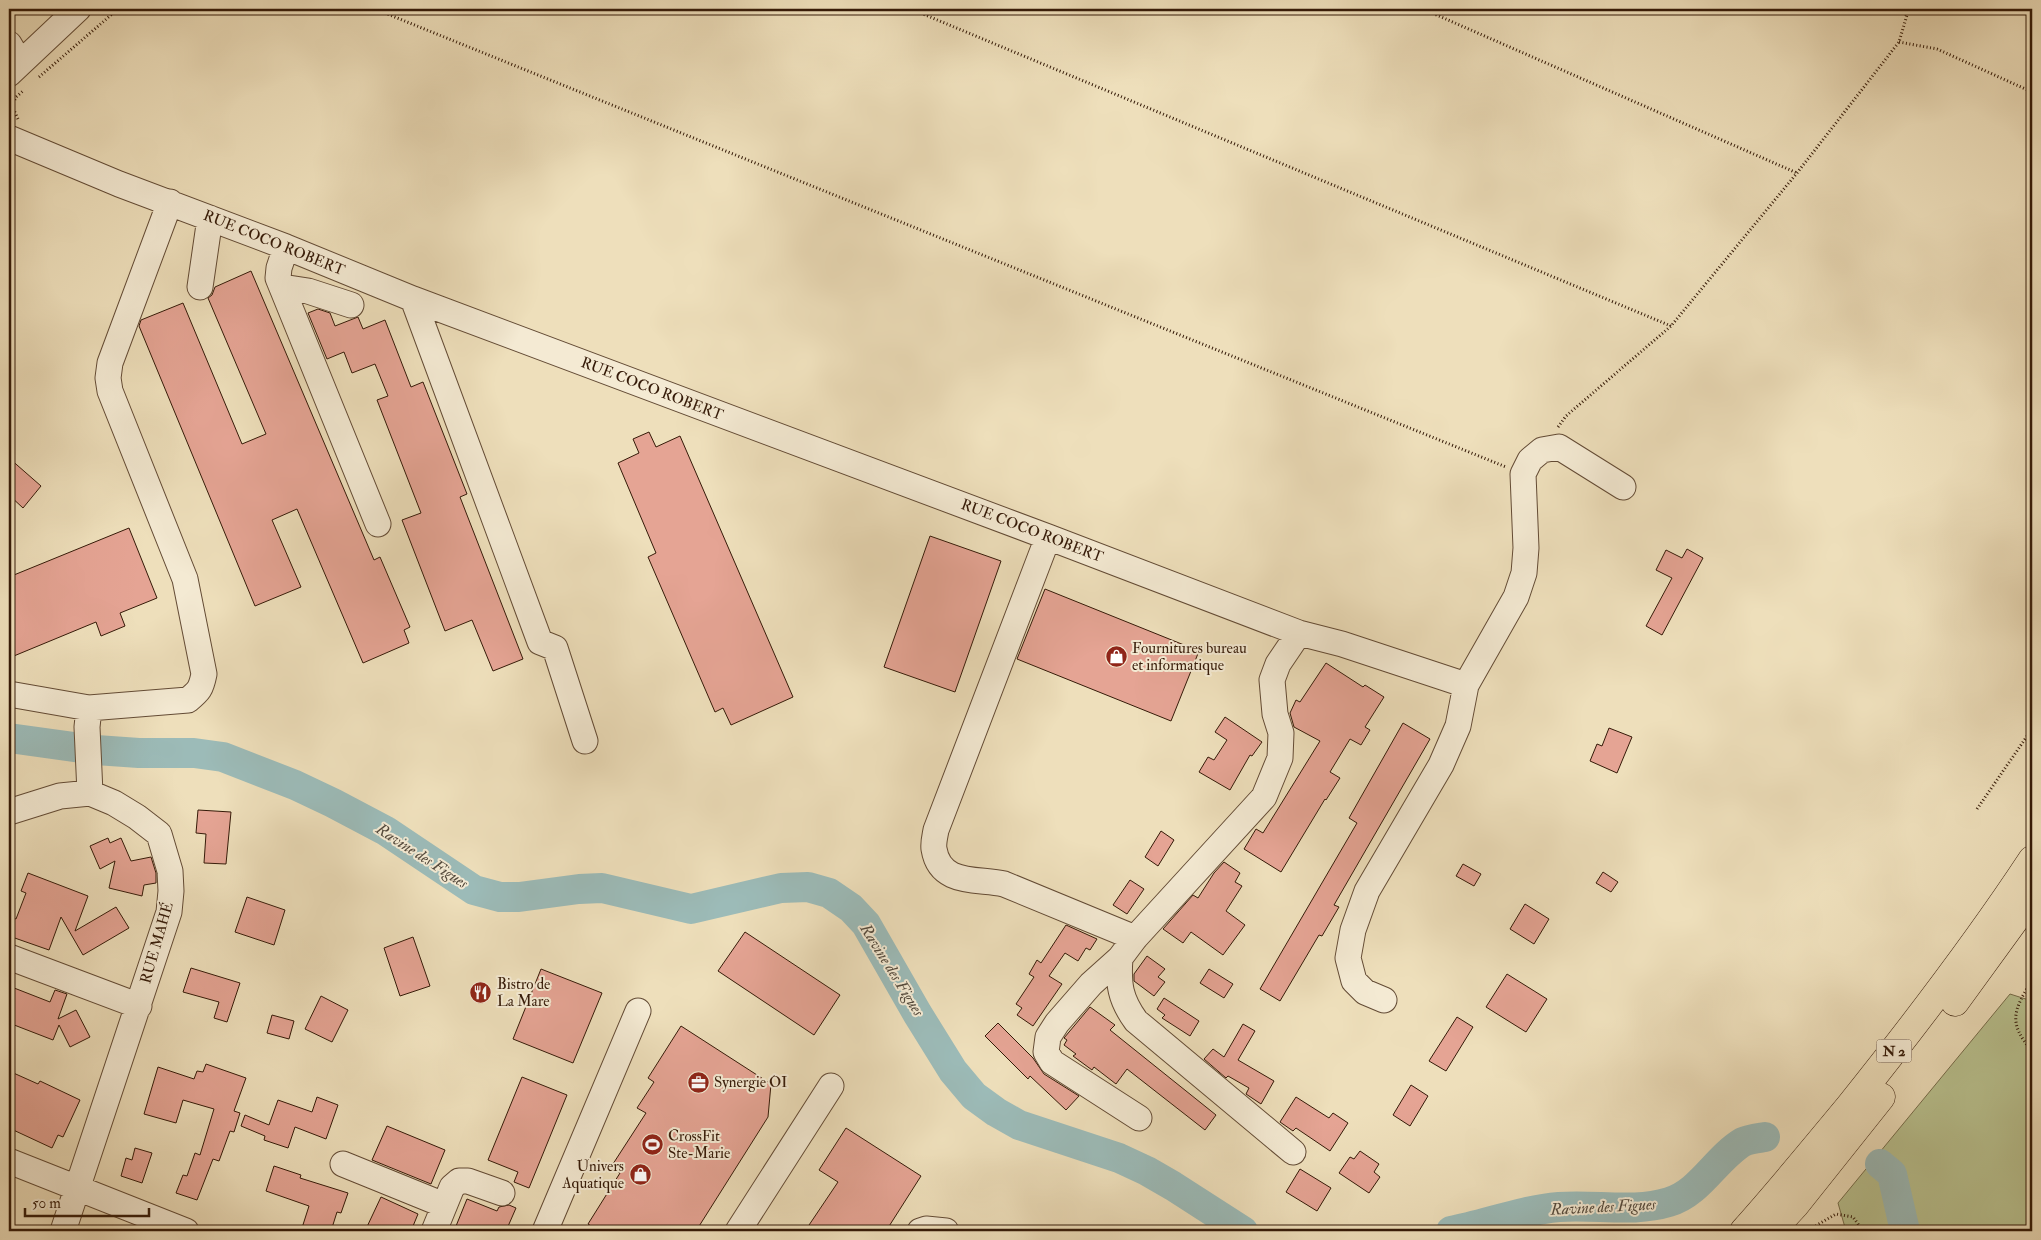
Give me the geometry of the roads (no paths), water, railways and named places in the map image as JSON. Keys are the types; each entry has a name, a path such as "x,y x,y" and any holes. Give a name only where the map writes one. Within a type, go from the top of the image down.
{"highway":[{"name":"N 2","path":"1744,1231 1776,1196 1902,1041 2007,899 2032,860"},
{"name":"N 2","path":"1771,1231 1795,1205 1920,1049 2032,896"}],"street":[{"path":"18,80 15,49 78,9"},
{"name":"RUE COCO ROBERT","path":"16,130 119,184 286,247 412,299 1299,633 1342,644 1466,685"},
{"path":"9,694 88,718 188,700 199,692 204,674 185,579 110,391 108,378 110,363 170,202"},
{"path":"200,287 210,218"},
{"path":"286,247 279,268 278,278 378,524"},
{"path":"282,287 308,290 351,305"},
{"path":"412,299 540,642 555,648 585,741"},
{"path":"1384,1000 1365,992 1354,981 1348,958 1353,930 1367,891 1441,766 1458,726 1466,685 1516,597 1524,573 1526,548 1523,474 1530,460 1542,450 1560,447 1623,487"},
{"path":"1048,537 936,830 934,849 939,862 944,868 961,879 1004,884 1135,938"},
{"path":"1139,1118 1052,1062 1046,1052 1048,1037 1091,984 1120,958 1135,938 1264,798 1280,758 1281,733 1274,707 1272,680 1278,664 1299,633"},
{"path":"88,718 89,785"},
{"name":"RUE MAHÉ","path":"9,812 89,785 137,817 158,834 170,872 169,912 63,1231"},
{"path":"9,957 139,1006"},
{"path":"1120,958 1119,976 1121,991 1126,1007 1136,1021 1293,1152"},
{"path":"545,1231 638,1011"},
{"path":"738,1231 831,1086"},
{"path":"9,1161 78,1190 186,1231"},
{"path":"343,1164 444,1205"},
{"path":"434,1231 452,1186 459,1181 468,1181 502,1193"},
{"path":"920,1231 926,1229 946,1231"}],"waterway":[{"name":"Ravine des Figues","path":"9,738 96,750 139,753 194,753 223,757 295,785 333,803 386,831 474,890 500,897 519,897 602,888 691,909 781,888 808,887 829,893 851,908 866,924 953,1071 974,1096 996,1112 1019,1125 1119,1158 1147,1171 1243,1231"},
{"name":"Ravine des Figues","path":"1451,1231 1518,1214 1559,1207 1628,1208 1669,1202 1690,1191 1724,1157 1743,1142 1765,1137"},
{"name":"Ravine des Figues","path":"1880,1164 1892,1174 1905,1231"}],"place":[{"name":"Fournitures bureau et informatique","path":"1116,657"},
{"name":"Bistro de La Mare","path":"481,993"},
{"name":"Synergie OI","path":"698,1082"},
{"name":"CrossFit Ste-Marie","path":"652,1145"},
{"name":"Univers Aquatique","path":"640,1175"}]}
